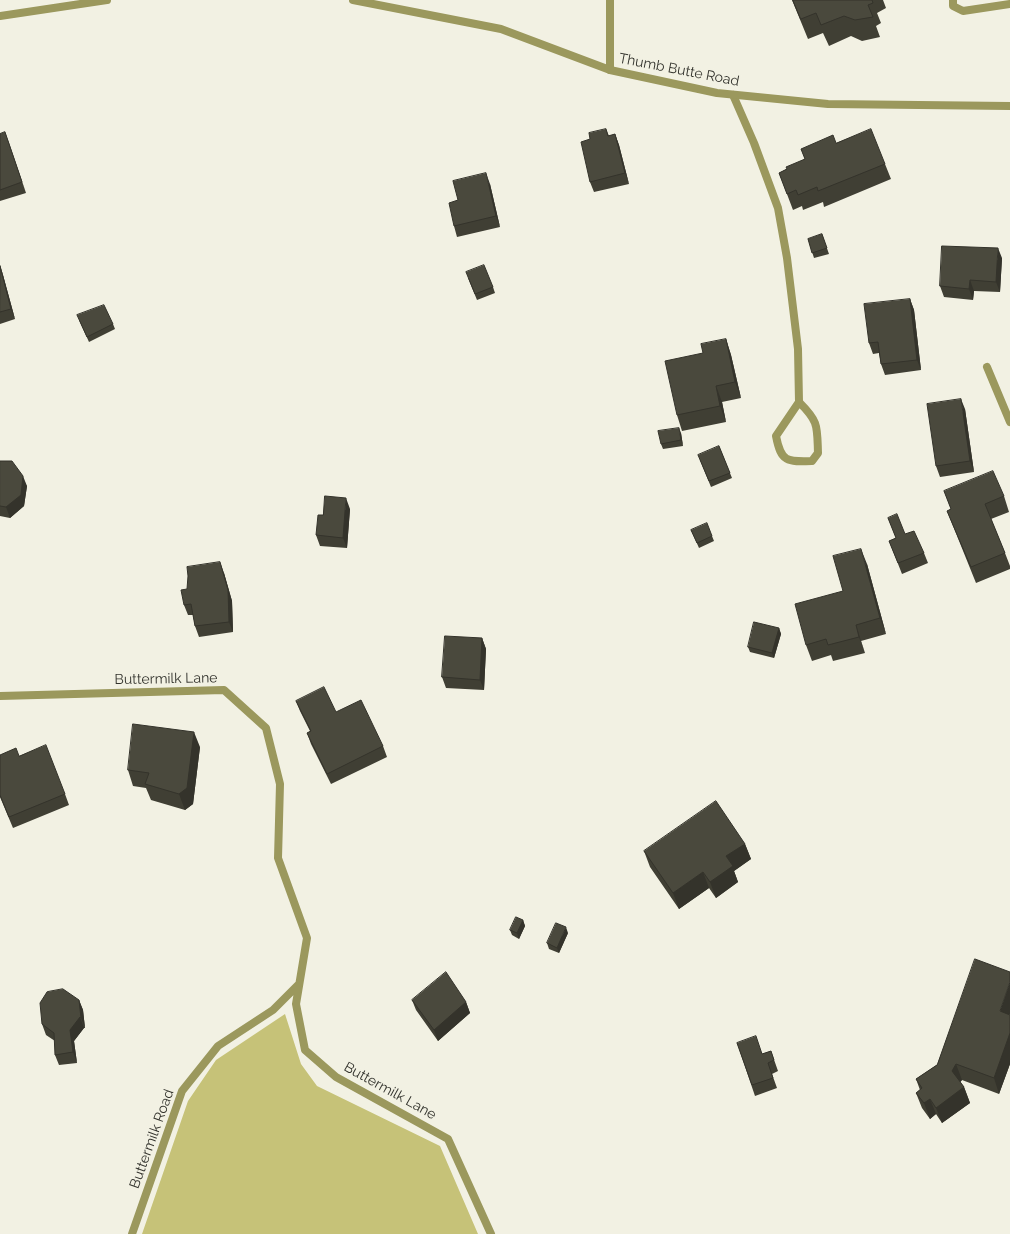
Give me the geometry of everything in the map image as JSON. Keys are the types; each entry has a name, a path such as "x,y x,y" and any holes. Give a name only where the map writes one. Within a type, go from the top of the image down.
{"street":[{"path":"0,16 108,0"},
{"name":"Thumb Butte Road","path":"353,0 372,2 501,29 610,70 718,93 828,104 1010,106"},
{"path":"610,0 610,70"},
{"path":"953,0 953,6 963,11 1010,4"},
{"path":"733,95 754,144 778,208 787,258 798,349 799,402 776,436 779,449 783,457 794,462 812,461 818,453 817,428 812,415 799,402"},
{"path":"987,367 1010,422"},
{"name":"Buttermilk Lane","path":"0,696 224,690 266,728 280,784 278,858 307,938 296,1004 305,1050 336,1077 448,1138 491,1234"},
{"name":"Buttermilk Road","path":"132,1234 182,1091 218,1046 273,1010 299,984"}],"shaded area":[{"path":"285,1014 301,1064 317,1086 440,1146 478,1234 142,1234 188,1101 216,1060"}],"building":[{"path":"793,0 872,0 873,3 868,5 873,17 855,20 844,16 821,25 816,13 801,19"},
{"path":"606,129 608,136 615,134 625,173 590,182 581,142 590,139 589,133"},
{"path":"871,129 885,164 818,191 817,187 798,195 796,190 787,194 779,173 787,169 786,167 805,159 801,149 833,135 836,143"},
{"path":"5,132 22,182 0,190 0,134"},
{"path":"486,173 496,216 454,226 449,203 458,200 453,181"},
{"path":"822,234 827,248 812,253 808,239"},
{"path":"942,246 998,248 996,282 970,280 969,289 940,286"},
{"path":"484,265 493,287 475,294 466,272"},
{"path":"0,266 11,309 0,312"},
{"path":"910,299 917,360 881,364 878,342 869,343 864,304"},
{"path":"104,305 113,324 87,337 77,315"},
{"path":"726,339 735,382 716,386 720,406 677,415 665,361 703,353 701,344"},
{"path":"961,399 970,461 936,466 927,404"},
{"path":"679,428 681,440 661,444 658,431"},
{"path":"719,446 730,473 709,481 698,455"},
{"path":"0,461 12,461 23,476 21,495 6,507 0,506"},
{"path":"993,471 1004,496 985,504 1005,553 971,567 947,511 951,509 944,491"},
{"path":"325,496 346,498 343,538 316,535 318,515 323,515"},
{"path":"897,514 905,534 914,531 924,553 898,563 889,541 896,538 888,518"},
{"path":"707,523 712,536 697,543 691,530"},
{"path":"861,549 880,618 856,625 859,637 828,645 826,639 806,645 795,604 843,591 833,556"},
{"path":"220,562 228,590 229,622 195,626 191,604 184,605 181,590 187,589 187,567"},
{"path":"754,622 779,628 772,653 748,647"},
{"path":"445,636 482,638 480,680 442,677"},
{"path":"324,687 336,712 361,700 383,746 327,774 307,733 311,731 296,701"},
{"path":"133,724 194,732 187,788 179,794 145,784 149,773 128,770"},
{"path":"46,745 65,794 9,817 0,795 0,755 16,748 19,756"},
{"path":"716,801 745,844 726,856 733,866 710,882 703,872 673,893 644,851"},
{"path":"516,917 523,920 517,933 510,930"},
{"path":"556,923 566,927 557,948 547,943"},
{"path":"975,959 1010,972 1010,982 1000,1011 1010,1015 1010,1033 994,1078 956,1064 952,1071 964,1087 936,1108 930,1099 924,1103 916,1093 922,1088 916,1079 937,1065"},
{"path":"446,972 466,1002 434,1030 412,1000"},
{"path":"63,989 79,1000 81,1018 80,1017 70,1030 73,1052 55,1055 54,1033 42,1024 40,1003 47,992"},
{"path":"756,1036 762,1054 771,1051 774,1060 768,1063 773,1078 752,1085 737,1043"}]}
